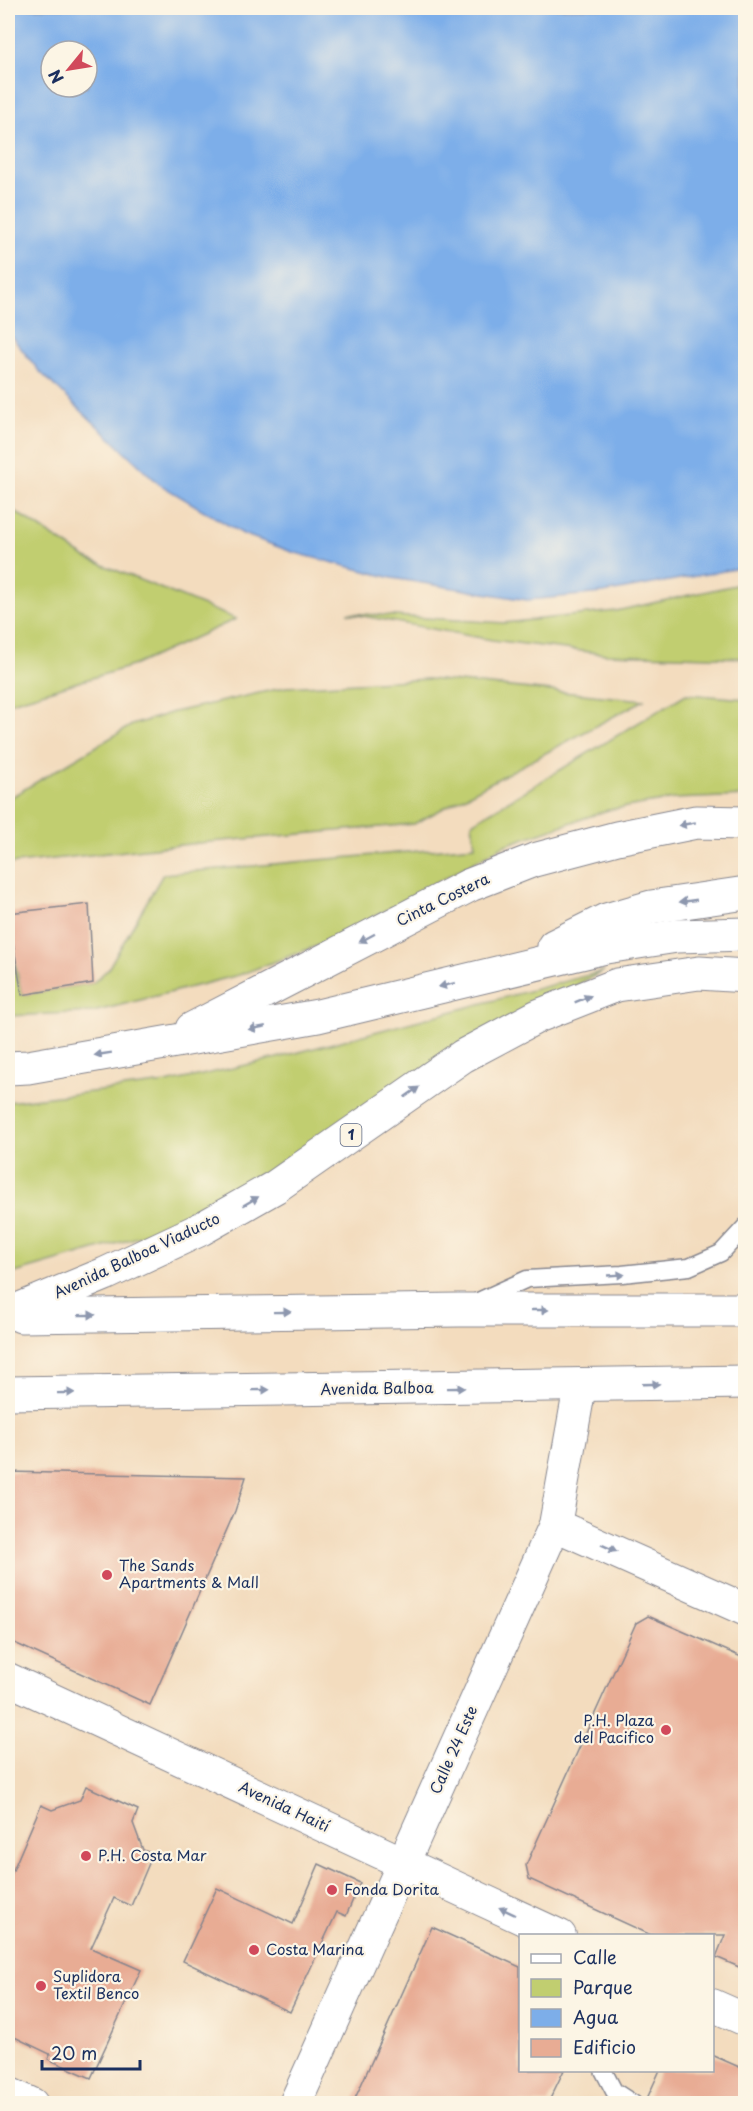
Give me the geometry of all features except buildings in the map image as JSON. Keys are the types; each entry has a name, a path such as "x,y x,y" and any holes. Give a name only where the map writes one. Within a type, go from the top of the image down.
{"main road":[{"name":"Cinta Costera","path":"161,1045 470,885 534,860 616,838 696,822 746,823"},
{"path":"504,970 606,920 651,907 746,893"},
{"path":"504,970 606,947 677,936 742,933"},
{"name":"Cinta Costera","path":"14,1065 161,1045 318,1016 504,970"},
{"name":"Avenida Balboa Viaducto","path":"8,1315 105,1274 201,1229 275,1187 463,1056 538,1016 617,985 699,973 746,976"},
{"path":"8,1315 459,1310 746,1310"},
{"name":"Avenida Balboa","path":"8,1393 746,1382"}],"street":[{"name":"Calle 24 Este","path":"296,2103 555,1525 580,1386"},
{"path":"555,1525 746,1610"},
{"name":"Avenida Haití","path":"8,1679 558,1934"},
{"path":"714,2006 746,2020"},
{"path":"8,2093 32,2103"}],"lane":[{"path":"459,1310 527,1279 622,1274 689,1267 720,1253 746,1226"},
{"path":"604,2072 614,2091 634,2103"}],"green space":[{"path":"8,507 86,558 236,619 135,665 8,703"},
{"path":"745,583 745,658 606,654 492,640 347,613 504,623 616,611"},
{"path":"428,679 644,700 414,824 199,843 8,864 8,799 132,725 174,712 286,687"},
{"path":"686,694 745,699 745,796 674,799 608,810 505,845 330,941 239,975 93,1012 8,1016 8,931 22,995 93,983 108,969 163,874 475,846 472,823"},
{"path":"604,971 469,1039 239,1190 142,1236 8,1275 8,1102 166,1083 277,1058"}],"water":[{"path":"8,8 745,8 745,567 603,593 527,600 392,578 292,552 243,534 159,484 39,371 8,332"}],"place":[{"name":"The Sands Apartments & Mall","path":"107,1575"},
{"name":"P.H. Plaza del Pacifico","path":"666,1730"},
{"name":"P.H. Costa Mar","path":"86,1856"},
{"name":"Fonda Dorita","path":"332,1890"},
{"name":"Costa Marina","path":"254,1950"},
{"name":"Suplidora Textil Benco","path":"41,1986"}]}
